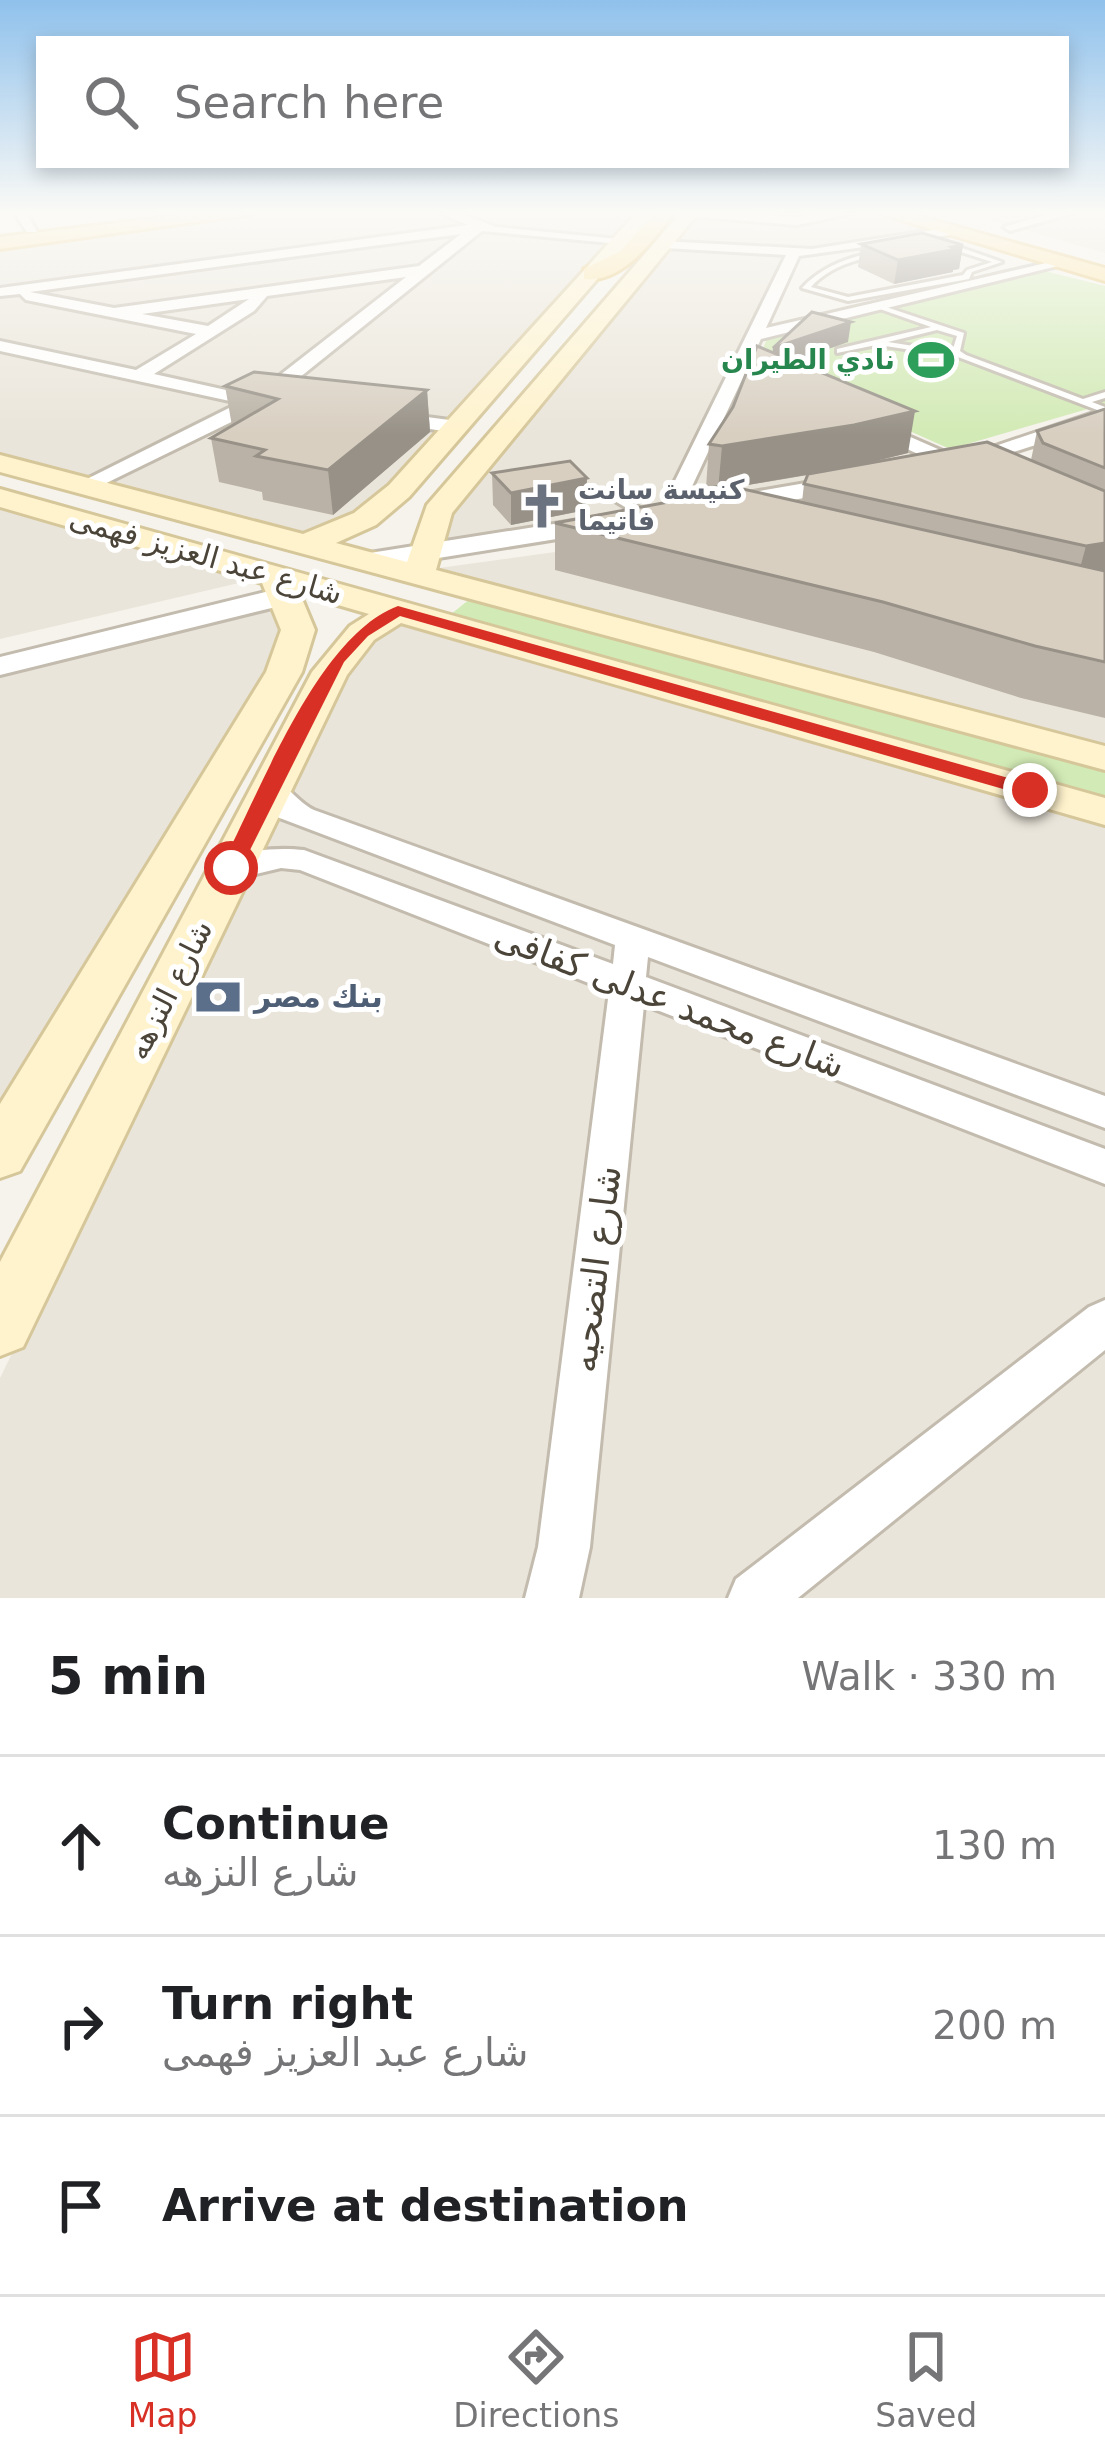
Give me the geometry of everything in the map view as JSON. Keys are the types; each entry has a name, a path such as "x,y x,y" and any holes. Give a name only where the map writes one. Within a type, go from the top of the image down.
{"main road":[{"path":"305,544 364,519 399,491 582,286"},
{"name":"شارع النزهه","path":"0,1326 337,660 408,578 633,286"},
{"name":"شارع عبد العزيز فهمى","path":"0,463 370,561 408,578 1105,812"},
{"name":"شارع عبد العزيز فهمى","path":"0,498 287,600 408,578 1105,758"},
{"path":"287,600 328,626 408,578 394,531 364,519"},
{"name":"شارع النزهه","path":"0,1154 284,672 287,600"},
{"path":"1020,736 1039,764 1030,790"}],"street":[{"path":"1,292 49,286"},
{"path":"114,313 308,286"},
{"path":"88,487 256,402 403,286"},
{"path":"686,512 678,495 779,286"},
{"path":"756,335 967,286"},
{"path":"1,292 212,332"},
{"path":"136,378 212,332 263,292"},
{"path":"0,346 278,405"},
{"path":"741,367 763,376"},
{"path":"975,473 1097,409"},
{"path":"848,415 975,473"},
{"path":"368,416 457,427"},
{"path":"408,578 649,517 975,473 1105,431"},
{"path":"408,578 741,523 904,479"},
{"path":"0,642 287,600"},
{"path":"0,666 287,600"},
{"name":"شارع محمد عدلى كفافى","path":"271,789 288,810 303,817 1105,1112"},
{"name":"شارع محمد عدلى كفافى","path":"231,868 281,858 304,860 1105,1167"},
{"name":"شارع التضحيه","path":"554,1597 564,1546 633,938"},
{"path":"755,1598 1105,1322"}],"lane":[{"path":"807,286 830,297 853,298 920,286"},
{"path":"880,306 963,338 958,355"},
{"path":"841,351 940,327"},
{"path":"876,342 958,355 1097,409 1105,395"},
{"path":"614,496 649,517"}],"shaded area":[{"path":"0,286 574,286 378,505 315,535 0,454"},
{"path":"634,286 782,286 736,365 945,462 424,545"},
{"path":"1105,438 1105,747 439,568 671,536 970,482"},
{"path":"0,500 269,576 0,639"},
{"path":"283,599 292,629 0,1149 0,662"},
{"path":"404,617 1105,826 1105,1598 0,1598 0,1378 353,655"}],"green space":[{"name":"نادي الطيران","path":"983,286 1103,286 1105,404 950,449 757,363 768,336"},
{"path":"476,594 1105,765 1105,800 450,615"}],"building":[{"path":"812,312 851,322 773,348"},
{"path":"757,346 915,411 854,425 722,446 709,444 733,407"},
{"path":"254,372 427,390 328,470 256,456 265,450 211,438 278,399 225,386"},
{"path":"1105,409 1105,468 1043,443 1037,431"},
{"path":"987,442 1105,491 1105,543 1086,546 804,484 808,474"},
{"path":"570,461 587,478 511,493 492,473"},
{"path":"725,485 1105,571 1105,662 883,602 555,523 690,498 686,493"}],"place":[{"name":"نادي الطيران","path":"931,360"},
{"name":"كنيسة سانت فاتيما","path":"542,506"},
{"name":"بنك مصر","path":"218,997"}],"route":[{"path":"231,868 337,660 362,633 398,610 1030,790"}]}
